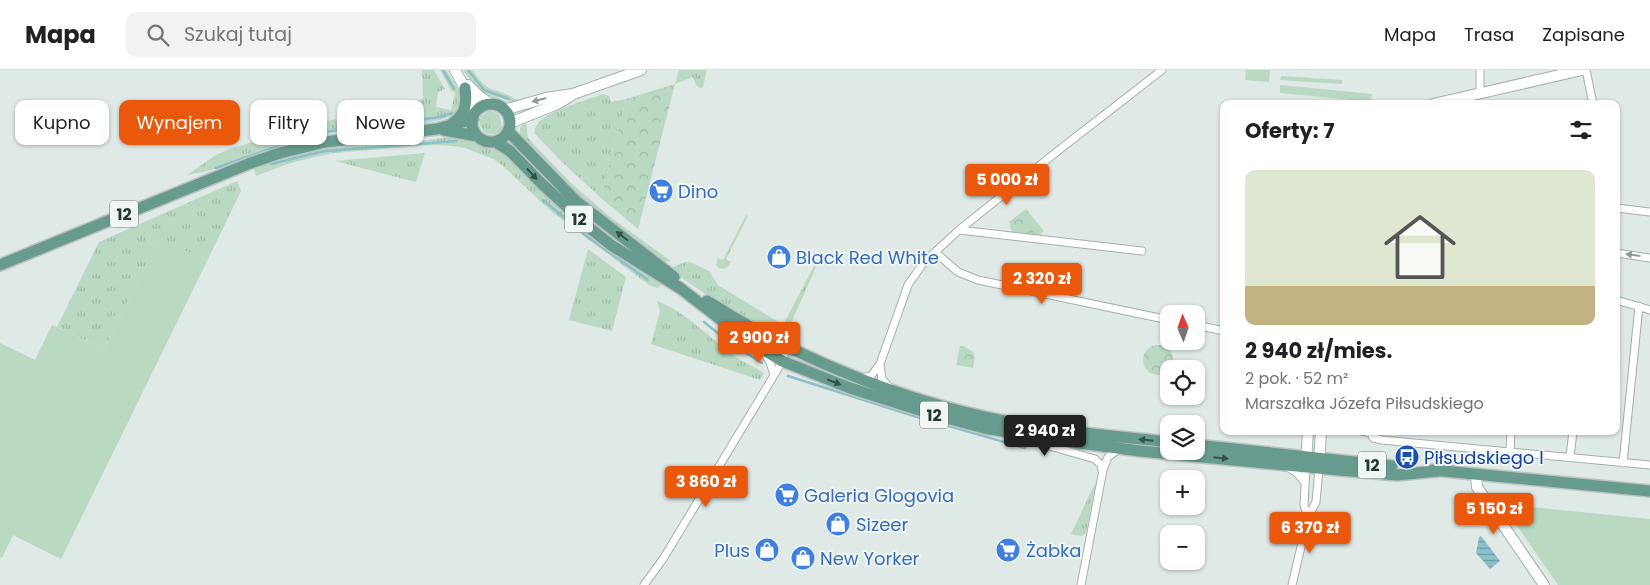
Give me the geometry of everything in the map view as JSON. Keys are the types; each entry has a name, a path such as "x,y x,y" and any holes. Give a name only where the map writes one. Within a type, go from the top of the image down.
{"main road":[{"path":"450,125 464,111 467,102 460,78"},
{"path":"491,104 504,110"},
{"name":"12","path":"0,265 248,164 280,153 310,144 340,139 437,129 474,116 482,106 491,104"},
{"name":"12","path":"504,110 509,117 509,127 559,185 593,215 700,296 731,316 787,347 893,390 971,414 1077,433 1160,441"},
{"path":"474,116 473,129 477,136"},
{"path":"496,142 504,137 509,127"},
{"name":"12","path":"437,129 458,131 477,136 487,142 496,142 510,151 564,206 611,245 680,288 758,347 782,361 816,375 888,401 999,431 1120,448 1283,459"},
{"name":"12","path":"1205,446 1306,462 1438,471 1650,491"}],"street":[{"path":"509,127 574,94 641,70"},
{"path":"862,378 871,376 880,364 908,285 922,265 959,230 1162,70"},
{"path":"1480,70 1480,92"},
{"path":"1449,100 1584,70 1592,100"},
{"path":"460,78 480,97 491,104"},
{"path":"460,78 474,116"},
{"path":"504,110 546,98 574,94"},
{"path":"1620,208 1650,212"},
{"path":"959,230 1142,251"},
{"path":"935,252 958,272 978,280 1160,318"},
{"path":"1620,254 1650,258"},
{"path":"1620,301 1650,310"},
{"path":"1623,462 1639,306"},
{"path":"1205,328 1220,330"},
{"path":"758,347 768,359 774,375"},
{"path":"644,585 663,558 774,375 787,347"},
{"path":"880,364 882,379 893,390"},
{"path":"999,431 1095,459 1101,465 1102,470"},
{"path":"1305,483 1298,473 1283,459 1301,445 1307,435"},
{"path":"1307,435 1304,505 1308,517"},
{"path":"1372,435 1373,438 1382,440 1650,465"},
{"path":"1510,452 1511,435"},
{"path":"1570,458 1573,435"},
{"path":"1292,585 1308,517 1316,502 1321,436"},
{"path":"1317,484 1326,473 1337,465 1328,453 1321,436"},
{"path":"1081,585 1102,470 1108,457 1120,448"},
{"path":"1476,475 1477,487 1544,585"}],"green space":[{"path":"422,70 434,70 445,89 438,92 436,107 451,110 455,93 451,90 440,70 446,70 459,91 461,102 460,108 451,116 424,123 424,100 419,100 423,99"},
{"path":"463,70 473,70 486,86 518,101 511,102 498,97 486,96 475,87"},
{"path":"679,70 707,70 703,87 700,88 696,85 693,77 675,84"},
{"path":"1246,70 1270,70 1269,82 1245,80"},
{"path":"1281,76 1342,80 1342,84 1280,80"},
{"path":"675,84 638,229 601,198 626,99"},
{"path":"1280,85 1372,94 1371,100 1351,100 1280,93"},
{"path":"603,94 609,96 611,102 626,99 601,198 534,133 538,123 547,116"},
{"path":"489,111 499,115 502,131 495,134 487,134 481,128 480,119"},
{"path":"337,119 337,133 327,134 327,121"},
{"path":"526,120 528,138 571,183 610,217 671,261 663,262 586,204 520,137 520,128"},
{"path":"452,137 471,140 482,147 496,149 504,153 584,230 662,284 657,288 649,285 552,212 502,165 493,159 465,148 434,145 333,153 290,163 256,176 254,168 291,156 326,148 357,145 424,145 424,140"},
{"path":"250,143 250,145 289,145 234,163 187,175 216,155"},
{"path":"425,153 416,182 335,161"},
{"path":"237,181 241,191 207,261 159,238 104,349 57,327 99,242"},
{"path":"1026,209 1044,231 1040,235 1012,232 1009,222"},
{"path":"746,215 748,216 726,259 731,262 726,268 719,268 716,265 718,258 723,260"},
{"path":"159,238 207,261 61,559 13,535 2,558 0,557 0,343 35,360 52,325 104,349"},
{"path":"588,249 626,277 612,331 569,320"},
{"path":"685,262 690,262 709,271 718,285 783,325 814,266 816,267 787,332 778,338 746,321 668,269"},
{"path":"657,301 679,312 727,351 764,373 760,380 651,344 660,311"},
{"path":"1160,345 1160,350 1170,350 1173,360 1160,360 1160,375 1152,374 1144,366 1144,354 1152,346"},
{"path":"960,346 973,352 975,357 973,368 956,365"},
{"path":"1096,481 1086,533 1081,536 1071,534"},
{"path":"1502,504 1650,519 1650,585 1558,585"}],"water":[{"path":"1481,536 1500,561 1490,569 1476,553 1479,537"}],"waterway":[{"path":"443,70 454,89"},
{"path":"468,70 484,90 509,99"},
{"path":"216,168 324,132 440,117 452,113"},
{"path":"271,164 325,151 457,141"},
{"path":"543,200 585,235 648,280"},
{"path":"704,322 730,343 762,363"},
{"path":"788,376 914,416 1025,448"}],"place":[{"name":"Dino","path":"661,191"},
{"name":"Black Red White","path":"779,257"},
{"name":"Piłsudskiego I","path":"1407,457"},
{"name":"Galeria Glogovia","path":"787,495"},
{"name":"Sizeer","path":"838,524"},
{"name":"Plus","path":"767,550"},
{"name":"Żabka","path":"1008,550"},
{"name":"New Yorker","path":"803,558"}]}
